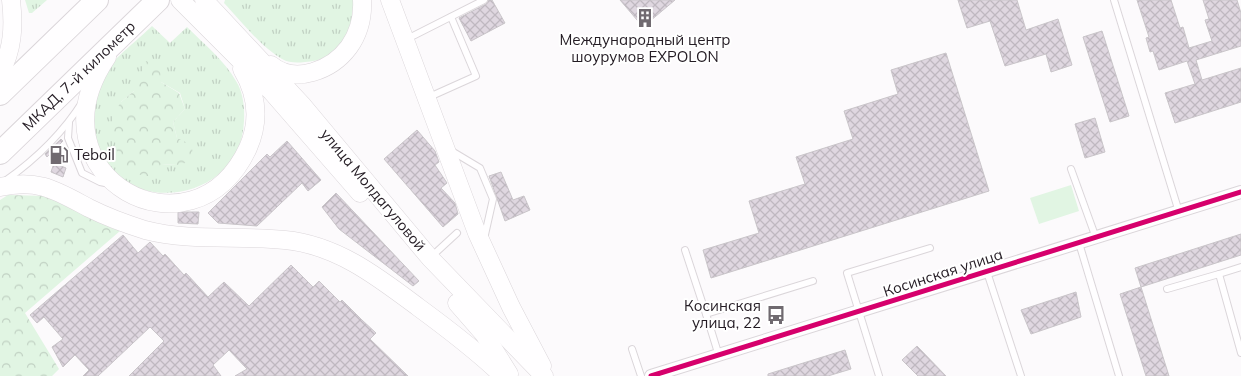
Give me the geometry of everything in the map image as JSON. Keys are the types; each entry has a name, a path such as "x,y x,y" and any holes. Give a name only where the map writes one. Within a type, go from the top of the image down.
{"highway":[{"path":"0,94 97,0"},
{"name":"МКАД, 7-й километр","path":"0,153 158,0"}],"main road":[{"path":"0,73 10,52 12,42 11,0"},
{"name":"улица Молдагуловой","path":"180,0 272,92 474,322 511,376"},
{"path":"251,49 276,69 291,74 306,74 323,68 338,59 349,47 358,32 363,14 362,0"},
{"path":"390,0 483,245 546,376"},
{"name":"улица Молдагуловой","path":"207,3 303,106 430,258 546,376"},
{"path":"123,33 99,70 87,94 84,113 86,138 94,160 116,185 125,193 144,201 167,203 188,201 208,194 227,179 242,159 252,138 257,118 250,82 234,56"},
{"path":"0,186 34,184 50,188 115,220 147,230 184,236 286,240 305,238 372,273 461,339 503,376"}],"street":[{"name":"Косинская улица","path":"651,376 1241,192"}],"lane":[{"path":"404,41 484,0"},
{"path":"1114,0 1179,212"},
{"path":"426,98 476,76 451,17"},
{"path":"0,186 25,167 69,123 87,94"},
{"path":"69,123 68,138 82,173 100,182 116,185"},
{"path":"444,146 480,168 493,199 483,245"},
{"path":"1072,169 1096,238"},
{"path":"430,258 457,232"},
{"path":"1079,243 1119,376"},
{"path":"879,376 847,273 930,248"},
{"path":"685,250 719,356"},
{"path":"1167,289 1241,267"},
{"path":"987,272 1021,376"},
{"path":"1219,274 1241,353"},
{"path":"706,314 813,281"},
{"path":"632,349 641,376"}],"green space":[{"path":"25,0 47,0 32,13 29,13"},
{"path":"225,0 353,0 353,11 348,33 335,50 317,60 293,62 282,59 267,48 224,3"},
{"path":"152,26 170,43 187,27 226,66 238,85 243,100 244,121 237,150 222,171 200,186 175,192 149,191 125,182 106,164 91,125 95,101 106,71 121,54","holes":["161,82 180,93 185,109 173,122 177,138 177,165 161,164 121,102 134,91"]},
{"path":"146,61 160,66 161,82 179,93 185,109 173,122 177,138 192,145 193,161 177,165 161,164 153,177 136,174 123,163 116,149 112,116 121,102 134,91"},
{"path":"1071,185 1079,211 1039,224 1030,198"},
{"path":"8,195 48,196 120,231 25,313 59,369 52,376 0,376 0,200"}],"building":[{"path":"489,0 492,0 505,23 471,41 459,18 486,4"},
{"name":"Международный центр шоурумов EXPOLON","path":"620,0 675,0 643,27"},
{"path":"958,0 1017,0 1026,30 1058,19 1072,65 1051,72 1046,54 1005,66 990,21 967,28"},
{"path":"1137,0 1171,0 1180,28 1183,27 1189,48 1212,41 1205,20 1209,19 1203,0 1237,0 1241,13 1241,46 1196,60 1202,80 1241,68 1241,102 1175,123 1165,93 1195,84 1187,61 1159,70 1153,51 1150,52 1146,38 1149,37"},
{"path":"1102,31 1129,116 1110,122 1083,37"},
{"path":"946,53 989,191 711,278 703,250 759,233 749,201 805,184 796,157 853,139 844,111 898,94 891,70"},
{"path":"1095,118 1105,152 1085,158 1075,124"},
{"path":"417,130 435,151 439,162 435,165 447,183 441,188 455,203 458,214 443,227 384,159"},
{"path":"61,139 63,141 47,157 45,154"},
{"path":"287,141 321,180 308,191 302,183 257,226 218,223 208,213 267,154 270,157"},
{"path":"54,163 66,168 63,177 51,172"},
{"path":"501,172 513,200 524,196 530,210 505,221 489,176"},
{"path":"336,193 419,281 413,286 339,229 322,207"},
{"path":"178,212 199,212 198,224 178,223"},
{"path":"1241,234 1241,255 1141,287 1135,268"},
{"path":"123,235 138,253 150,242 163,256 165,254 184,275 186,273 208,297 224,282 249,306 291,265 313,287 319,281 340,302 342,300 376,333 370,339 408,376 235,376 247,369 229,350 213,365 221,376 129,376 164,341 150,327 98,376 83,376 89,370 75,355 63,367 52,347 63,339 44,317 37,323 30,315"},
{"path":"1141,287 1169,376 1146,376 1120,294"},
{"path":"1076,292 1081,317 1031,334 1021,310"},
{"path":"917,346 946,376 918,376 902,360"},
{"path":"845,350 851,369 828,376 768,376 768,374"}],"cycle path":[{"path":"651,376 1241,192"}],"place":[{"name":"Международный центр шоурумов EXPOLON","path":"645,18"},
{"name":"Teboil","path":"59,155"},
{"name":"Косинская улица, 22","path":"776,315"}]}
